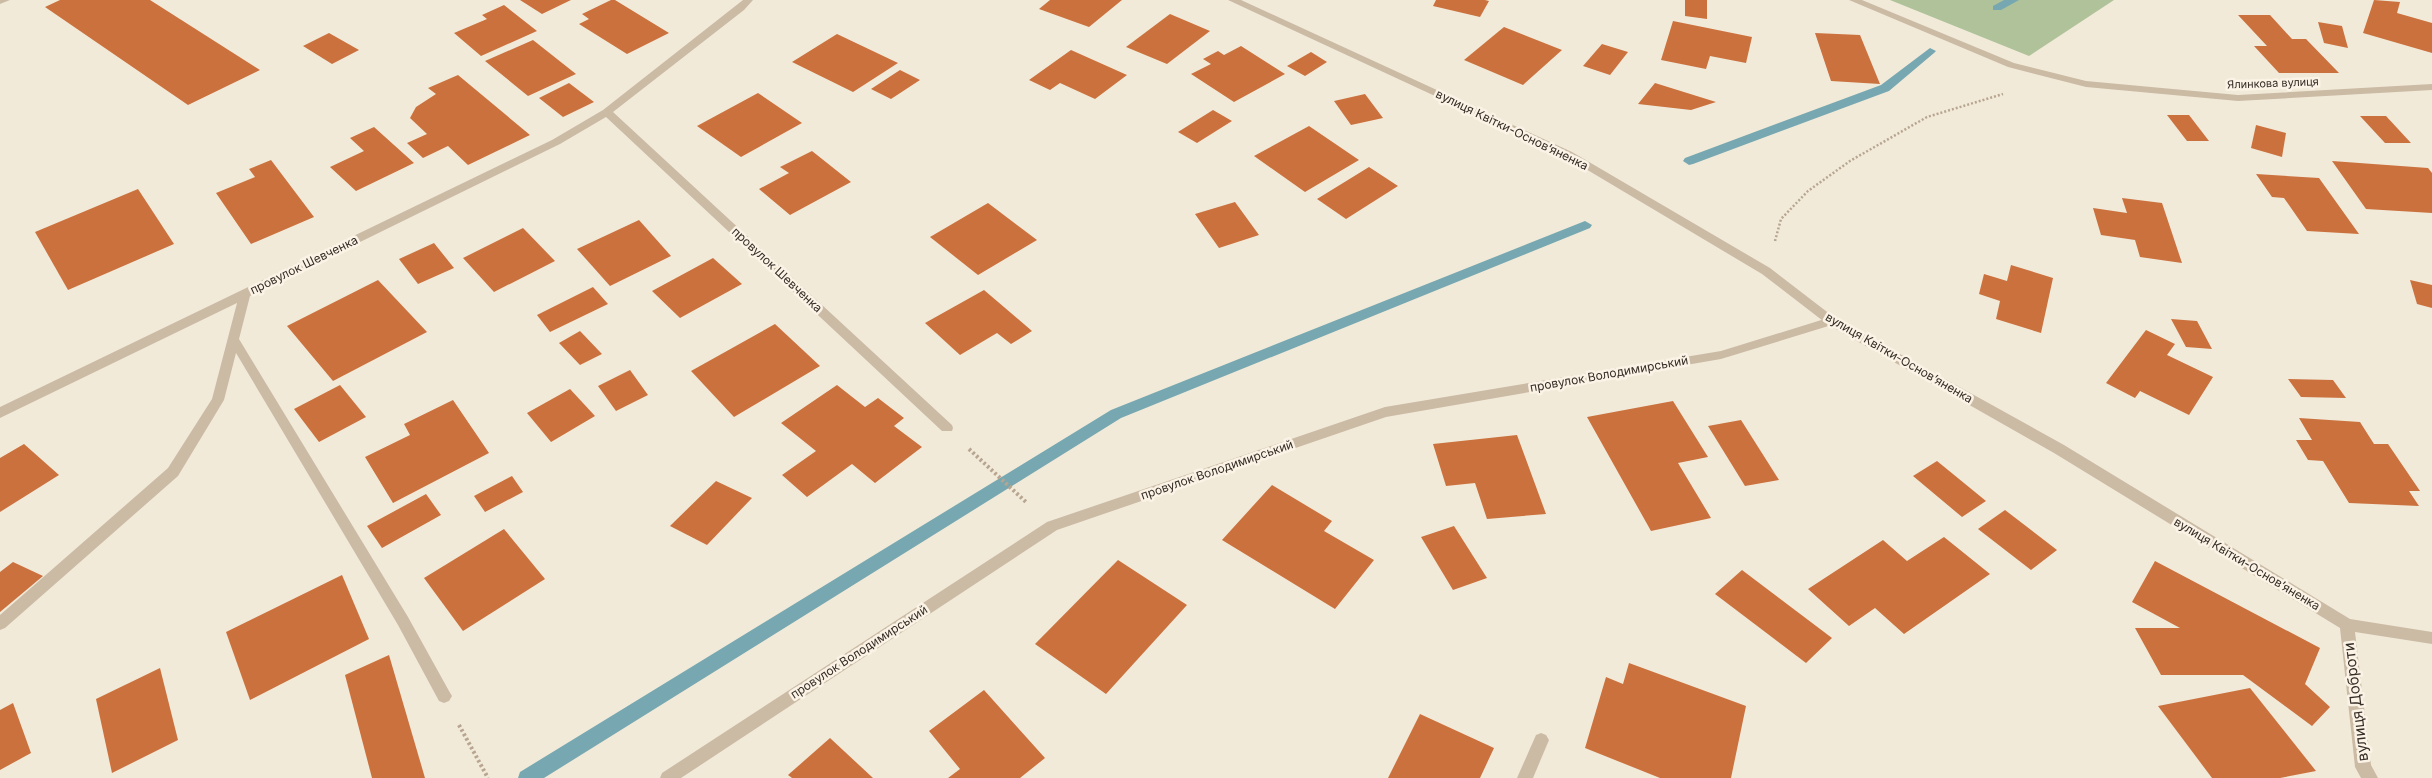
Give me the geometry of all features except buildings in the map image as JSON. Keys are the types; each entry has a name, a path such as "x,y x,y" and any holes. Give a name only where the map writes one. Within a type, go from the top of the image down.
{"street":[{"path":"0,2 5,0"},
{"name":"провулок Шевченка","path":"0,413 556,142 607,112 741,8 748,0"},
{"name":"вулиця Квітки-Основʼяненка","path":"1233,0 1568,154 1766,271 1831,321 2059,449 2347,625 2432,638"},
{"name":"Ялинкова вулиця","path":"1854,0 2010,65 2086,84 2238,98 2432,87"},
{"name":"провулок Шевченка","path":"607,112 947,428"},
{"path":"0,624 173,472 218,400 245,293"},
{"name":"провулок Володимирський","path":"668,778 1052,526 1385,412 1721,355 1831,321"},
{"path":"234,340 403,621 444,696"},
{"name":"вулиця Доброти","path":"2347,625 2363,767 2370,778"},
{"path":"1525,778 1541,740"}],"path":[{"path":"1766,271 1781,219 1808,191 1850,161 1927,117 2007,93"},
{"path":"947,428 1052,526"},
{"path":"444,696 488,778"}],"green space":[{"path":"1890,0 2114,0 2029,56"}],"waterway":[{"path":"1997,8 2013,0"},
{"path":"1689,161 1885,88 1930,51"},
{"path":"527,778 1116,414 1585,225"}]}
